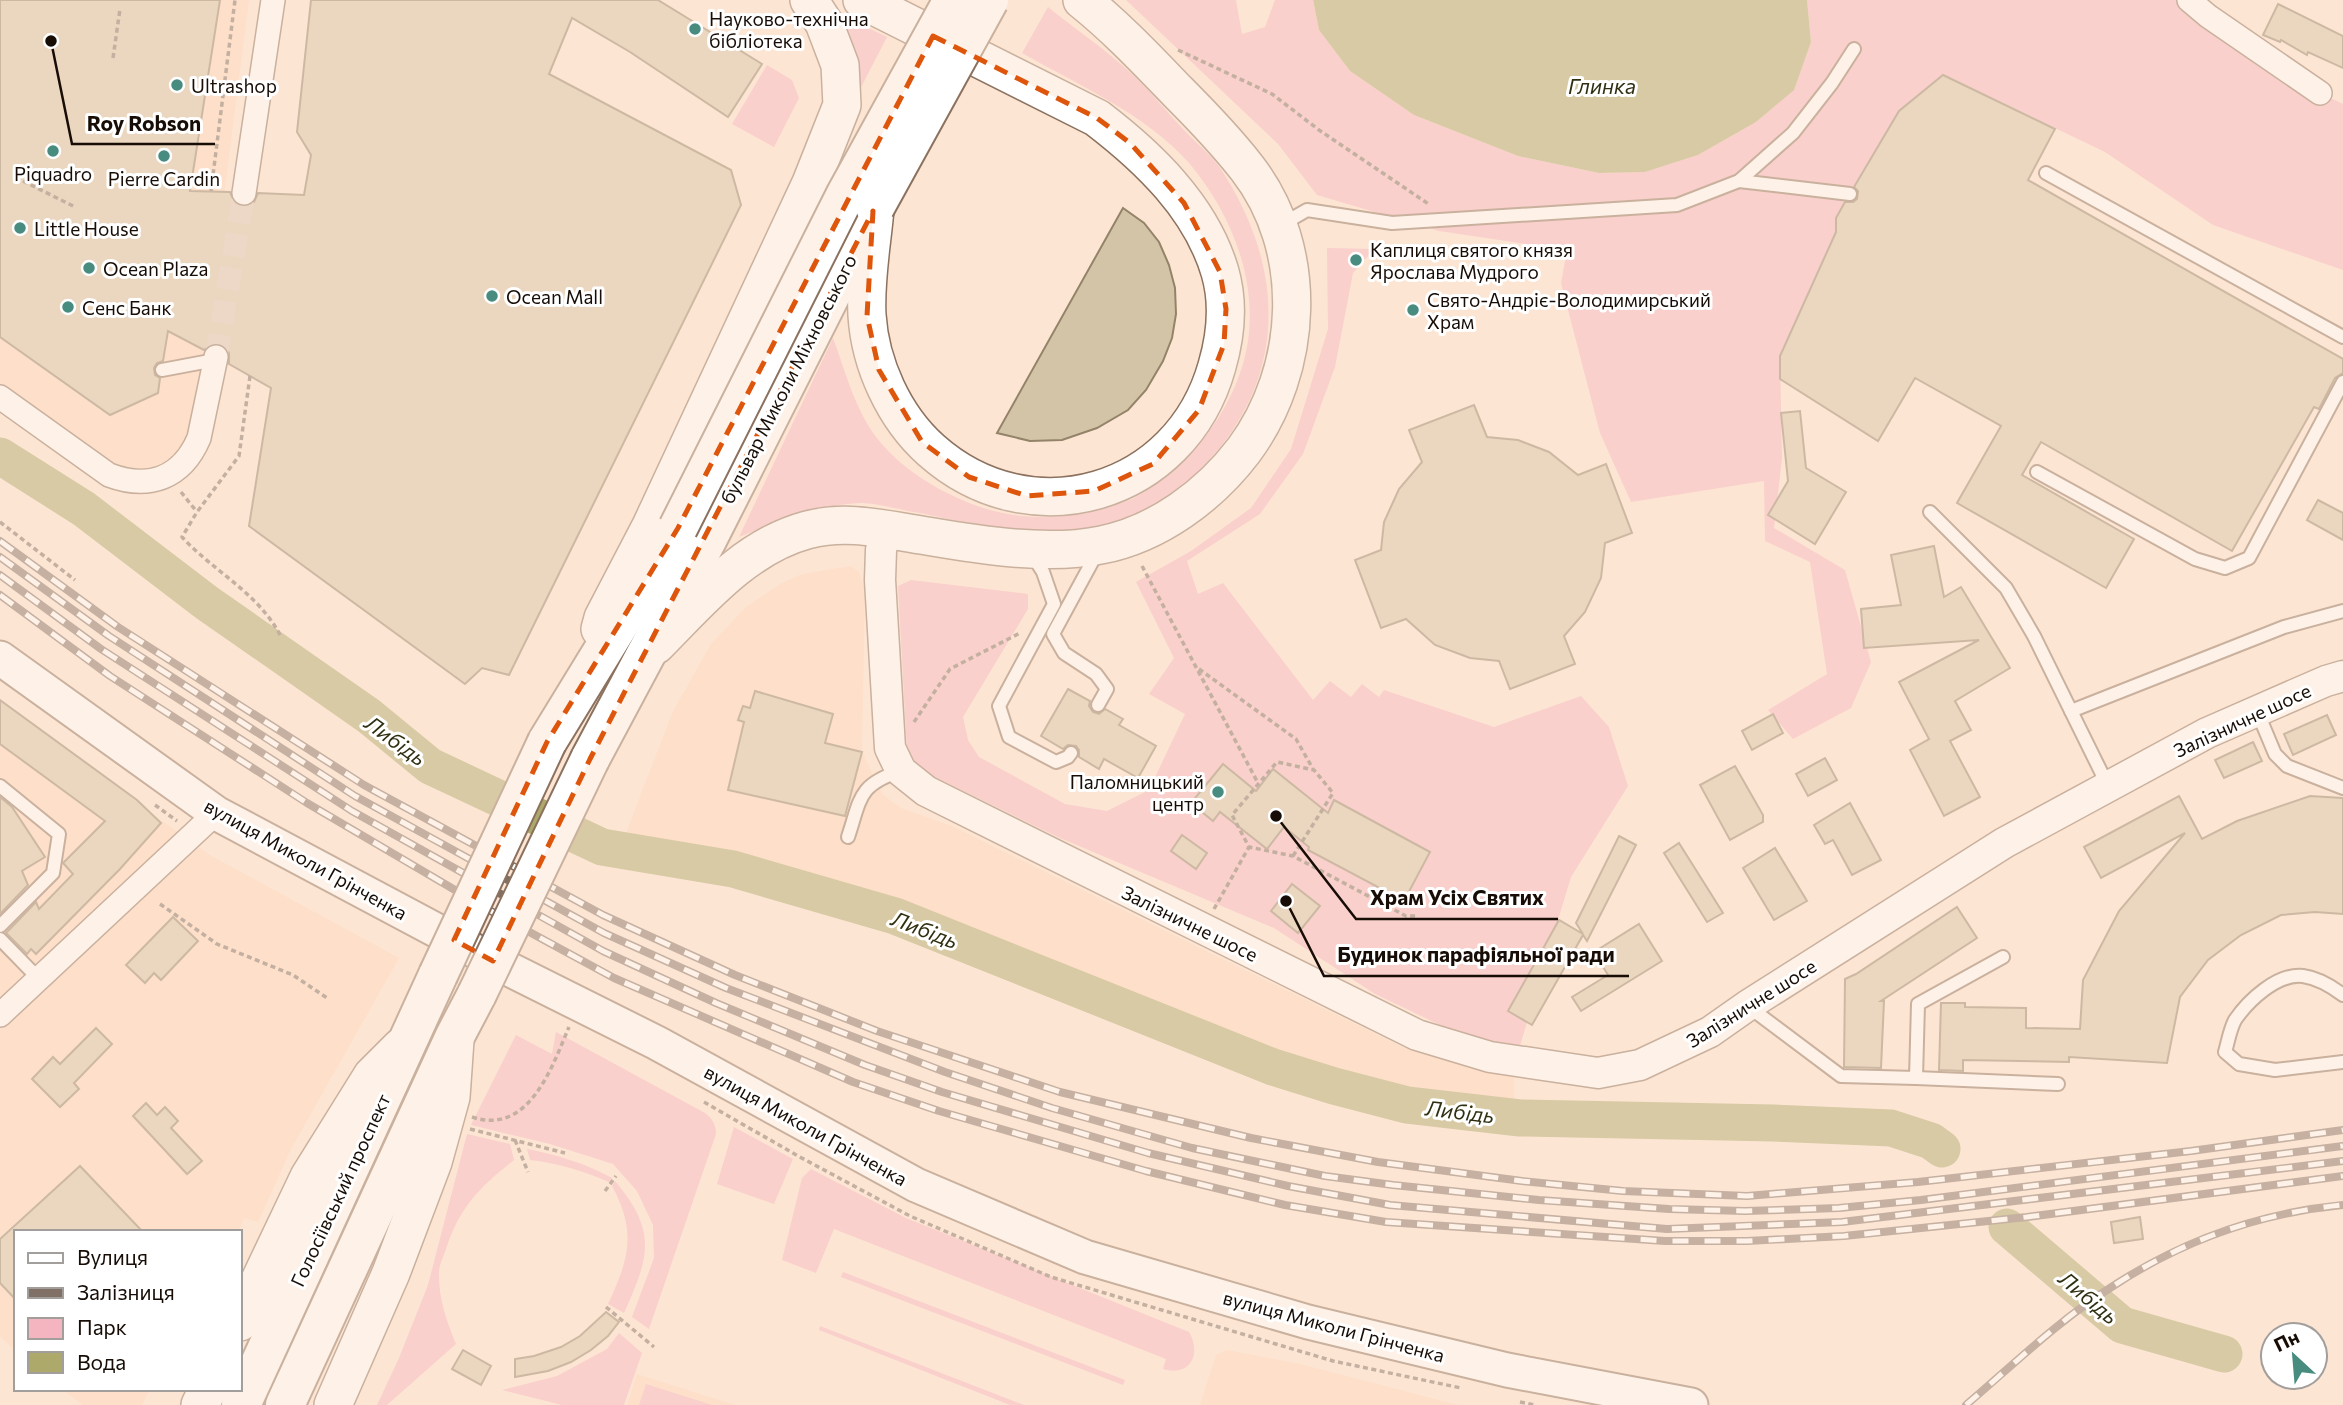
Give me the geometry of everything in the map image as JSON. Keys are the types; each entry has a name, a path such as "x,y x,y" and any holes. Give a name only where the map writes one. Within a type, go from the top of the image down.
{"highway":[{"name":"бульвар Миколи Міхновського","path":"477,993 590,759 644,657 693,533 845,196 953,0"},
{"name":"бульвар Миколи Міхновського","path":"438,975 547,742 584,681 693,533 989,0"},
{"name":"Голосіївський проспект","path":"241,1405 438,975"},
{"name":"Голосіївський проспект","path":"285,1405 477,993"}],"main road":[{"path":"584,681 603,618 651,526 811,183 842,105 840,65 824,23 809,0"},
{"path":"862,0 1097,118 1130,143 1159,172 1184,203 1205,236 1220,272 1226,309 1224,344 1214,378 1199,411 1179,440 1153,464 1124,481 1094,491 1061,496 1027,496 997,489 969,477 944,461 922,442 904,420 890,396 880,370 867,316 875,207"},
{"path":"644,657 724,577 766,545 808,529 859,524 938,538 1027,548 1102,545 1167,519 1200,496 1231,468 1257,432 1276,394 1289,346 1294,306 1289,261 1270,206 1249,169 1202,116 1118,30 1082,0"},
{"name":"вулиця Миколи Грінченка","path":"0,658 216,813 505,967 657,1043 916,1185 1085,1257 1308,1322 1507,1370 1691,1405"},
{"path":"333,1405 391,1273 433,1162 452,1097 455,1036"},
{"path":"242,1318 315,1167 372,1076 410,1038"}],"street":[{"path":"244,193 273,0"},
{"path":"2189,0 2320,93"},
{"path":"0,397 109,475 128,482 150,482 168,475 189,458 199,438 216,358"},
{"path":"886,529 881,550 880,580 890,748 901,771"},
{"name":"Залізничне шосе","path":"901,771 926,791 1417,1035 1490,1057 1598,1073 1640,1065 1710,1032 2004,843 2207,733 2343,676"},
{"path":"0,1015 216,813"}],"lane":[{"path":"1278,226 1307,211 1392,223 1677,205 1739,181 1793,133 1854,50"},
{"path":"2046,173 2343,337"},
{"path":"1739,181 1850,194"},
{"path":"162,370 216,358"},
{"path":"2037,471 2195,559 2225,568 2249,558 2343,382"},
{"path":"1930,512 2006,588 2034,636 2108,786"},
{"path":"1098,705 1107,689 1096,674 1064,653 1053,634 1102,545"},
{"path":"1027,548 1043,572 1054,604 999,706 1009,737 1056,762 1071,753"},
{"path":"2071,711 2284,627 2343,611"},
{"path":"2257,711 2274,754 2287,766 2343,788"},
{"path":"848,837 863,791 879,778 901,771"},
{"path":"0,786 59,834 53,873 0,926"},
{"path":"0,939 38,979"},
{"path":"1916,1078 1918,1004 2003,957"},
{"path":"2343,995 2325,983 2301,976 2280,981 2251,1000 2239,1015 2225,1052 2239,1063 2274,1070 2343,1062"},
{"path":"1747,1006 1841,1076 2059,1084"}],"path":[{"path":"211,191 235,0"},
{"path":"113,58 120,9"},
{"path":"1167,44 1272,94 1318,130 1449,218"},
{"path":"23,181 75,207"},
{"path":"250,376 239,456 197,512 182,537 197,553 255,601 281,637"},
{"path":"0,522 75,580"},
{"path":"1142,566 1258,783"},
{"path":"908,731 950,669 1046,620"},
{"path":"1198,668 1296,739 1314,770 1334,793 1293,856"},
{"path":"1314,770 1277,762 1258,783 1232,815 1250,847 1293,856 1406,916 1416,916"},
{"path":"1210,917 1250,847"},
{"path":"160,904 217,944 293,975 327,998"},
{"path":"470,1116 484,1121 500,1120 516,1113 531,1100 549,1076 569,1027"},
{"path":"464,1127 565,1153"},
{"path":"515,1140 528,1171"},
{"path":"605,1191 616,1176"},
{"path":"606,1307 654,1347"}],"highlighted area":[{"path":"933,36 1097,118 1130,143 1184,203 1220,272 1226,309 1224,344 1199,410 1153,464 1094,491 1027,496 969,477 922,442 879,370 867,316 873,211 590,759 493,961 454,940 547,742 678,528"}],"shaded area":[{"name":"Ocean Plaza","path":"0,0 249,0 196,415 182,453 147,474 112,467 0,387"},
{"path":"851,566 859,572 865,590 862,752 882,794 901,808 952,826 1402,1047 1514,1073 1514,1107 1412,1098 1332,1081 882,906 624,838 673,711 711,644 746,607 780,584 802,574"},
{"path":"0,703 208,854 399,958 291,1149 258,1222 244,1218 239,1230 14,1230 14,1350 0,1336"},
{"path":"1227,1350 1300,1364 1458,1405 1200,1405 1216,1355"},
{"path":"637,1374 735,1405 627,1405"},
{"path":"64,1391 149,1391 142,1405 83,1405"}],"green space":[{"path":"1126,0 1236,0 1242,34 1265,27 1275,0 1313,0 1319,30 1350,71 1414,115 1518,156 1599,173 1645,172 1698,155 1756,122 1794,89 1811,42 1807,0 2189,0 2320,93 2343,104 2343,270 2213,225 2105,152 1944,75 1899,111 1836,218 1836,232 1780,356 1782,458 1774,528 1845,570 1871,662 1851,708 1793,739 1768,710 1827,674 1810,562 1765,541 1764,481 1631,502 1600,433 1561,283 1567,250 1439,231 1317,195 1278,144"},
{"path":"1048,7 1138,80 1216,162 1242,206 1264,272 1268,306 1267,339 1260,372 1247,405 1214,455 1182,486 1145,510 1103,526 1060,533 1016,531 861,503 814,510 739,537 833,338 858,406 872,432 889,452 918,476 951,495 999,512 1036,517 1074,515 1136,497 1177,467 1212,428 1225,406 1237,383 1245,358 1250,310 1243,265 1227,221 1216,200 1189,163 1153,130 1110,102 1022,53"},
{"path":"833,11 887,37 858,93"},
{"path":"767,65 792,80 799,98 774,147 732,124"},
{"path":"1327,248 1374,249 1353,273 1335,367 1303,454 1260,514 1187,561 1198,594 1223,583 1313,700 1330,681 1351,697 1362,684 1379,697 1384,690 1494,727 1581,696 1609,727 1628,786 1571,877 1519,1049 1482,1045 1375,994 1274,928 1060,838 920,770 907,752 898,586 911,580 1028,594 1028,609 963,717 968,740 979,757 1065,804 1107,811 1149,790 1185,714 1149,694 1174,658 1136,582 1191,551 1251,508 1291,449 1328,329"},
{"path":"556,1032 705,1113 715,1125 716,1134 649,1329 632,1317 654,1258 653,1225 637,1191 613,1164 550,1144 471,1125 516,1035 552,1054"},
{"path":"734,1127 793,1159 774,1204 717,1184"},
{"path":"467,1134 510,1144 514,1160 472,1198 458,1221 441,1262 440,1294 456,1344 387,1405 377,1405 428,1285"},
{"path":"527,1149 571,1160 612,1178 609,1182 570,1168 530,1160"},
{"path":"811,1169 906,1218 1189,1332 1194,1348 1191,1362 1180,1370 1163,1369 1166,1359 834,1229 816,1273 782,1260 802,1178"},
{"path":"615,1181 638,1215 645,1245 639,1276 624,1313 608,1304 621,1273 627,1245 625,1218 612,1186"},
{"path":"843,1272 1125,1380 1123,1385 841,1277"},
{"path":"820,1326 1024,1405 1010,1405 819,1330"},
{"path":"619,1333 642,1353 624,1405 562,1405 502,1390 557,1376 607,1349"},
{"path":"646,1384 712,1405 639,1405"}],"water":[{"name":"Глинка","path":"1313,0 1807,0 1811,42 1794,90 1756,122 1698,155 1645,172 1599,173 1518,156 1414,115 1350,71 1319,30"}],"building":[{"name":"Ocean Mall","path":"0,0 220,0 190,191 230,192 235,203 243,207 254,202 258,193 304,195 311,155 297,132 311,0 658,0 762,64 728,117 630,52 572,18 549,74 731,170 741,205 509,675 482,668 465,684 249,526 271,388 229,364 229,353 225,346 212,344 204,350 168,331 163,361 157,363 154,368 155,375 160,378 158,393 110,415 0,337"},
{"path":"2278,4 2343,36 2343,68 2308,52 2307,55 2281,40 2280,42 2263,35"},
{"path":"1943,75 2055,129 2028,180 2343,359 2343,373 2335,378 2319,409 2314,407 2232,551 2041,442 2022,475 2134,539 2106,588 1957,503 2001,426 1915,378 1878,441 1780,379 1780,356 1836,232 1836,218 1845,202 1857,199 1858,191 1854,187 1899,111"},
{"path":"1123,208 1144,223 1159,242 1169,265 1175,288 1176,314 1172,338 1163,361 1146,390 1128,410 1097,428 1062,440 1030,441 997,433"},
{"path":"1474,405 1487,437 1518,440 1549,452 1578,475 1606,464 1632,533 1605,543 1601,578 1585,612 1564,636 1575,664 1510,689 1499,661 1470,658 1435,645 1406,619 1381,628 1355,560 1381,550 1384,522 1399,489 1422,462 1409,430"},
{"path":"1800,411 1806,468 1846,492 1815,544 1768,515 1788,481 1781,413"},
{"path":"2318,500 2343,513 2343,540 2307,520"},
{"path":"1934,546 1944,597 1961,587 2010,668 1955,701 1971,730 1950,741 1980,797 1944,816 1910,750 1929,739 1899,682 1979,640 1864,648 1861,609 1901,605 1891,555"},
{"path":"1068,689 1090,701 1089,706 1093,712 1099,714 1105,709 1123,719 1119,725 1156,746 1138,778 1104,759 1099,769 1079,757 1076,746 1068,745 1063,749 1041,736"},
{"path":"755,691 833,714 825,743 862,752 845,816 728,790 744,722 738,720 743,706 750,708"},
{"path":"0,700 137,800 161,823 36,954 31,949 27,954 6,933 36,902 39,909 73,874 63,863 105,821 0,744"},
{"path":"1773,714 1783,733 1752,750 1742,731"},
{"path":"2327,715 2336,735 2293,755 2284,734"},
{"path":"2253,742 2262,761 2224,778 2215,760"},
{"path":"1825,758 1837,780 1808,796 1796,774"},
{"path":"1223,764 1256,791 1273,769 1328,813 1334,800 1430,852 1404,901 1308,850 1309,847 1284,827 1267,849 1220,812 1213,821 1191,803"},
{"path":"1735,766 1763,815 1763,822 1730,840 1700,785"},
{"path":"2179,796 2202,839 2237,821 2310,796 2343,798 2343,914 2315,912 2281,915 2241,935 2208,960 2180,997 2167,1063 2069,1057 2069,1062 1963,1060 1963,1071 1939,1070 1941,1003 1965,1003 1965,1007 2026,1008 2026,1028 2080,1029 2083,980 2119,911 2185,833 2101,878 2084,847"},
{"path":"0,797 12,807 45,857 22,871 28,885 0,914"},
{"path":"1850,803 1881,860 1852,875 1833,840 1825,844 1814,825"},
{"path":"1182,835 1207,853 1196,869 1171,851"},
{"path":"1619,836 1636,845 1587,941 1583,935 1532,1025 1508,1011 1559,920 1583,934 1576,923"},
{"path":"1679,843 1723,913 1707,922 1664,853"},
{"path":"1775,848 1807,901 1774,920 1743,868"},
{"path":"1292,884 1320,906 1298,933 1271,911"},
{"path":"1957,907 1977,938 1881,1001 1884,1001 1881,1068 1844,1067 1845,979"},
{"path":"173,917 198,941 161,980 154,973 145,983 126,965"},
{"path":"1639,924 1662,961 1581,1011 1572,997 1608,975 1594,952"},
{"path":"96,1028 112,1044 74,1083 79,1089 60,1107 32,1079 53,1057 60,1064"},
{"path":"146,1103 157,1115 165,1107 178,1121 171,1128 202,1161 187,1174 133,1116"},
{"path":"80,1166 141,1230 14,1230 14,1298 0,1283 0,1239"},
{"path":"2140,1217 2143,1239 2114,1243 2111,1222"},
{"path":"606,1312 619,1322 608,1336 591,1350 548,1371 515,1377 515,1359 561,1347 580,1336"},
{"path":"463,1350 491,1366 481,1385 452,1369"}],"waterway":[{"name":"Либідь","path":"0,456 84,509 207,603 369,716 430,766 602,847 733,869 895,916 1273,1067 1407,1105 1520,1118 1891,1128 1931,1141 1942,1149"},
{"name":"Либідь","path":"2007,1227 2122,1325 2224,1354"}],"tunnel":[{"path":"216,357 244,193"}],"railway":[{"path":"0,541 118,627 364,785 603,915 735,975 877,1031 1060,1092 1251,1138 1378,1162 1623,1191 1747,1196 1918,1182 2191,1151 2343,1130"},
{"path":"0,557 109,636 355,796 604,933 726,988 945,1072 1052,1108 1192,1148 1325,1176 1393,1185 1539,1200 1745,1211 1839,1208 1921,1200 2343,1146"},
{"path":"0,575 101,649 352,811 603,951 716,1003 865,1065 942,1092 1148,1153 1288,1186 1390,1205 1667,1229 1842,1222 2343,1161"},
{"path":"0,595 110,676 307,803 489,910 614,978 853,1082 939,1111 1146,1171 1285,1205 1386,1222 1665,1241 1747,1241 1844,1236 2027,1217 2343,1176"},
{"path":"1966,1405 2072,1315 2110,1288 2165,1256 2251,1222 2343,1205"}],"place":[{"name":"Науково-технічна бібліотека","path":"695,29"},
{"name":"Roy Robson","path":"51,41"},
{"name":"Ultrashop","path":"177,85"},
{"name":"Piquadro","path":"53,151"},
{"name":"Pierre Cardin","path":"164,156"},
{"name":"Little House","path":"20,228"},
{"name":"Каплиця святого князя Ярослава Мудрого","path":"1356,260"},
{"name":"Ocean Plaza","path":"89,268"},
{"name":"Ocean Mall","path":"492,296"},
{"name":"Сенс Банк","path":"68,307"},
{"name":"Свято-Андріє-Володимирський Храм","path":"1413,310"},
{"name":"Паломницький центр","path":"1218,792"},
{"name":"Храм Усіх Святих","path":"1276,816"},
{"name":"Будинок парафіяльної ради","path":"1286,901"}]}
